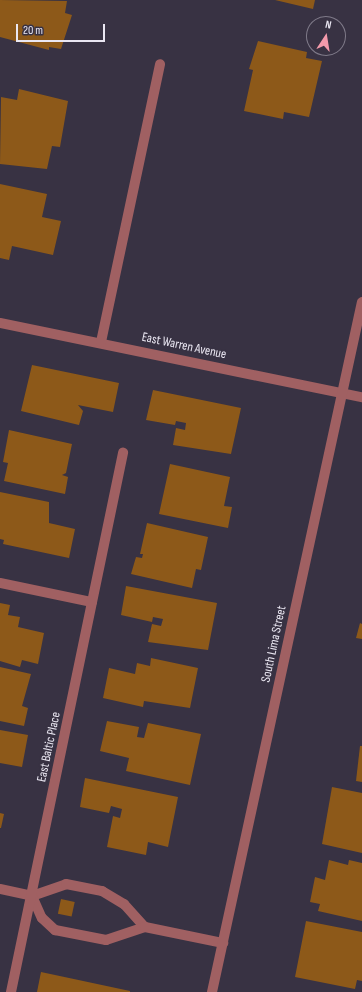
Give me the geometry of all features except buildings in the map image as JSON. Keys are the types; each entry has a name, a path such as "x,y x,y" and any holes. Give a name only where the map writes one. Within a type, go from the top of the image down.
{"street":[{"path":"101,342 160,64"},
{"name":"South Lima Street","path":"212,992 362,302"},
{"name":"East Warren Avenue","path":"0,323 101,342 362,397"},
{"name":"East Baltic Place","path":"11,992 123,453"},
{"path":"0,583 92,602"},
{"path":"0,889 32,896 58,885 102,892 124,904 145,927"},
{"path":"32,896 42,918 55,930 106,940 145,927 223,943"}]}
